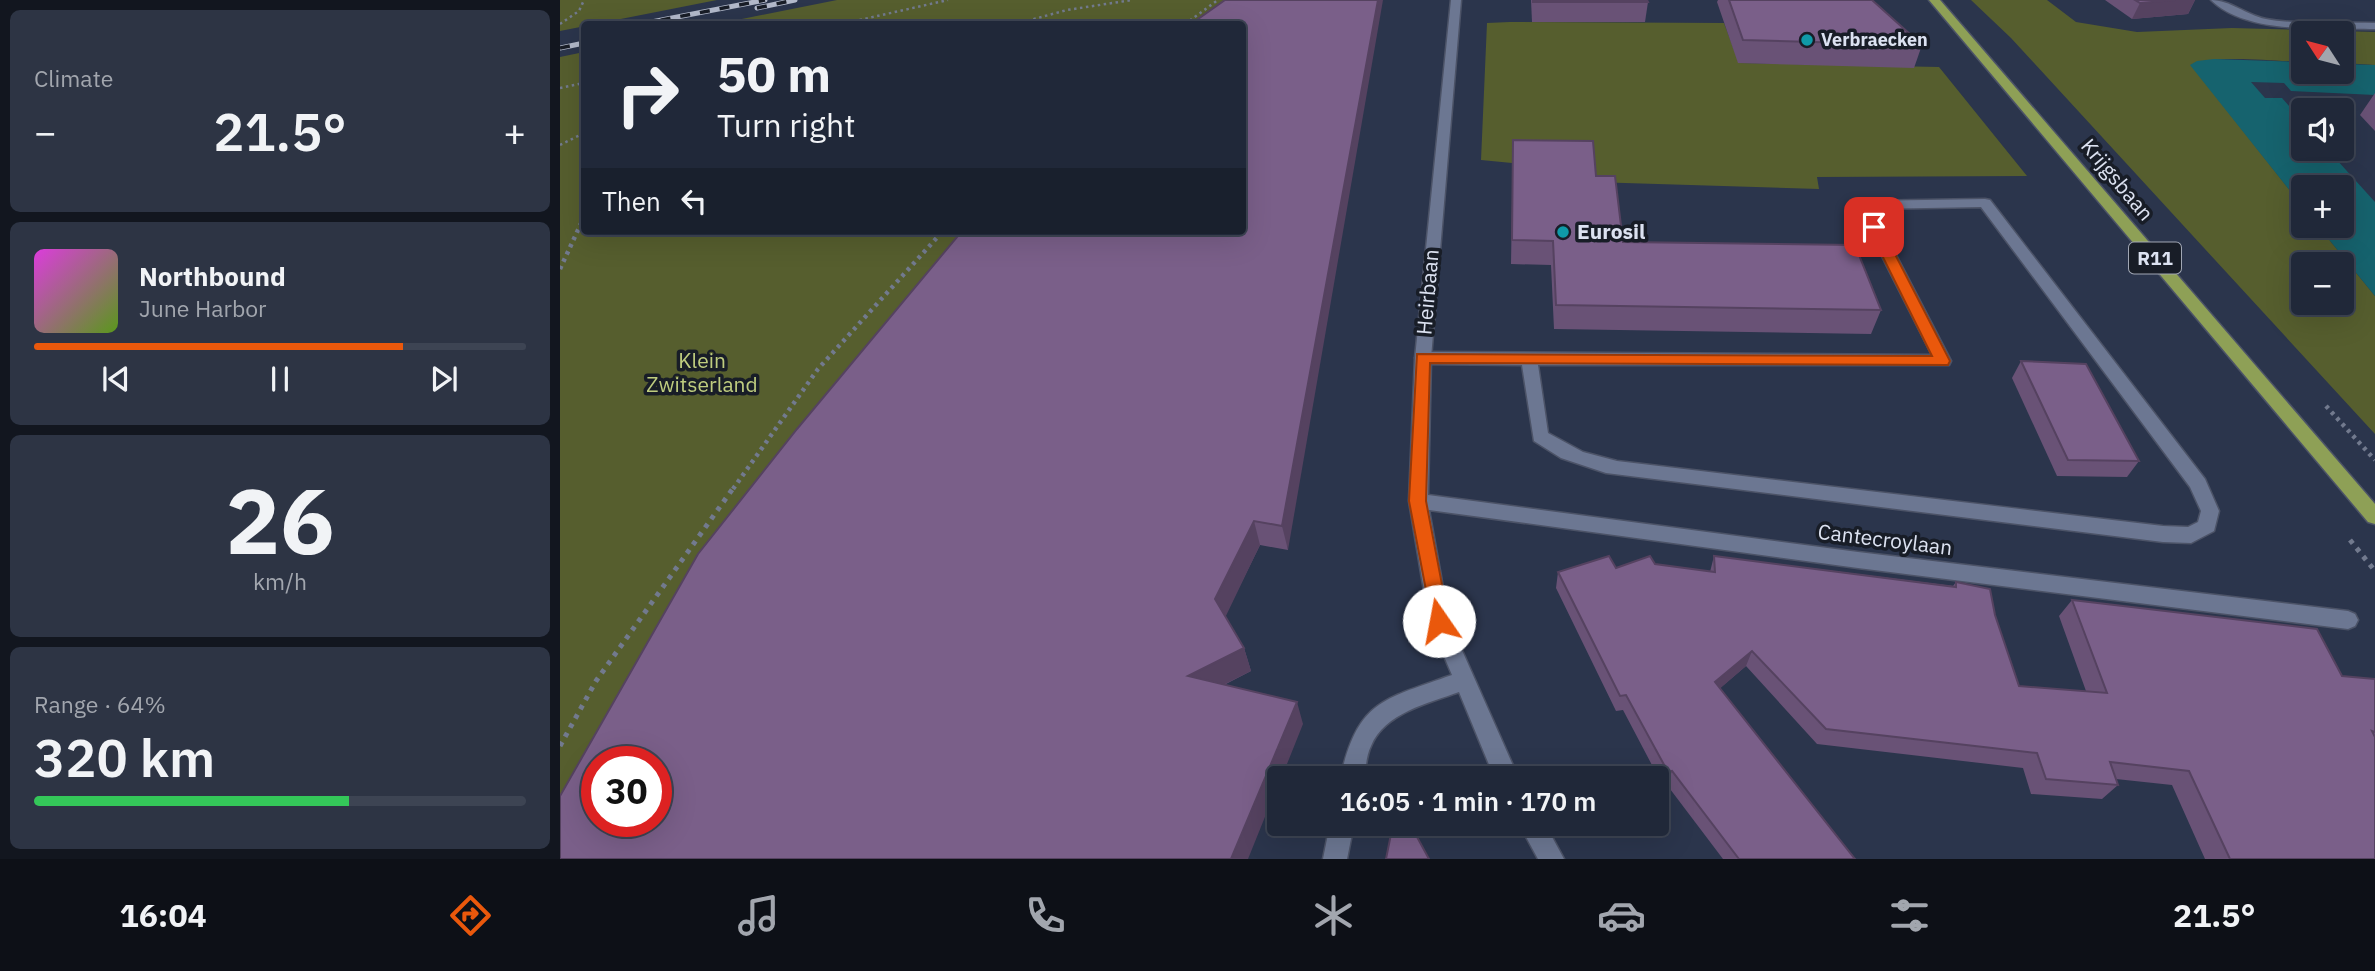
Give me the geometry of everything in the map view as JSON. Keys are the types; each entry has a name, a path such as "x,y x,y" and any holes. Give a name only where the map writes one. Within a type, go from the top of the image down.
{"main road":[{"name":"Krijgsbaan","path":"1934,0 2375,517"}],"street":[{"name":"Heirbaan","path":"1455,0 1423,358 1418,501 1439,621 1501,766"},
{"path":"2216,0 2235,12 2266,22 2375,26"},
{"path":"1423,358 1942,361 1863,205 1985,203 2198,484 2210,511 2207,526 2192,535 2163,534 1631,470 1579,460 1556,450 1540,436 1529,359"},
{"name":"Cantecroylaan","path":"1418,501 1858,561 2348,620"},
{"path":"1355,766 1360,741 1373,722 1392,710 1463,681"},
{"path":"1335,859 1340,836"},
{"path":"1538,836 1552,859"}],"path":[{"path":"560,24 579,11 584,0"},
{"path":"855,21 948,0"},
{"path":"1027,21 1067,10 1132,0"},
{"path":"1189,21 1218,0"},
{"path":"560,88 581,84"},
{"path":"560,145 581,134"},
{"path":"560,270 581,224"},
{"path":"560,746 596,681 818,369 939,235"}],"green space":[{"path":"560,0 717,0 611,21 581,21 581,27 560,31"},
{"path":"837,0 1249,0 1216,21 732,21"},
{"path":"1971,0 2047,0 2076,22 2137,32 2232,28 2291,30 2291,61 2228,59 2191,65 2291,192 2291,238 2328,238 2339,252 2291,252 2291,315 2354,315 2354,270 2375,296 2375,434 2011,38"},
{"path":"1487,23 1724,23 1739,63 1939,67 2027,176 1817,177 1819,189 1592,182 1512,163 1481,160"},
{"path":"2354,31 2375,32 2375,65 2354,64"},
{"name":"Klein Zwitserland","path":"581,53 581,235 990,235 608,746 581,746 581,817 569,859 560,859 560,57"}],"shaded area":[{"path":"2214,59 2291,62 2291,84 2354,84 2354,64 2375,65 2375,95 2291,91 2284,83 2251,82 2265,98 2282,98 2291,108 2291,161 2338,161 2351,175 2291,175 2291,192 2190,65 2197,61"},
{"path":"2354,179 2375,202 2375,296 2354,270 2354,252 2339,252 2328,238 2354,238"}],"building":[{"path":"1225,0 1378,0 1282,526 1254,521 1215,599 1244,648 1188,676 1297,702 1270,766 1267,766 1267,773 1231,859 560,859 560,796 581,759 581,837 672,837 672,746 589,746 698,554 797,429 959,235 1246,235 1246,21 1195,21"},
{"path":"1647,0 1648,2 1533,2"},
{"path":"1729,0 1872,0 1922,45 1743,40"},
{"path":"2135,0 2175,0 2140,3"},
{"path":"1513,140 1593,141 1596,176 1615,176 1623,242 1855,245 1881,310 1556,305 1553,241 1512,240"},
{"path":"2021,361 2086,364 2139,461 2068,460"},
{"path":"1609,556 1616,568 1650,556 1655,564 1715,572 1714,556 1956,587 1956,582 1990,589 1995,615 2019,686 2107,693 2072,600 2317,629 2342,676 2375,679 2375,732 2372,731 2375,737 2375,859 2230,859 2189,771 2110,762 2118,785 2046,779 2037,753 1826,729 1752,651 1715,682 1855,859 1739,859 1672,771 1669,772 1669,766 1665,766 1626,695 1620,696 1558,572"},
{"path":"1391,836 1417,836 1429,859 1386,859"}],"railway":[{"path":"656,21 765,0"},
{"path":"757,8 795,0"},
{"path":"560,48 581,44"}],"place":[{"name":"Verbraecken","path":"1807,40"},
{"name":"Eurosil","path":"1563,232"}],"route":[{"path":"1439,621 1418,501 1423,358 1942,361 1874,227"}]}
